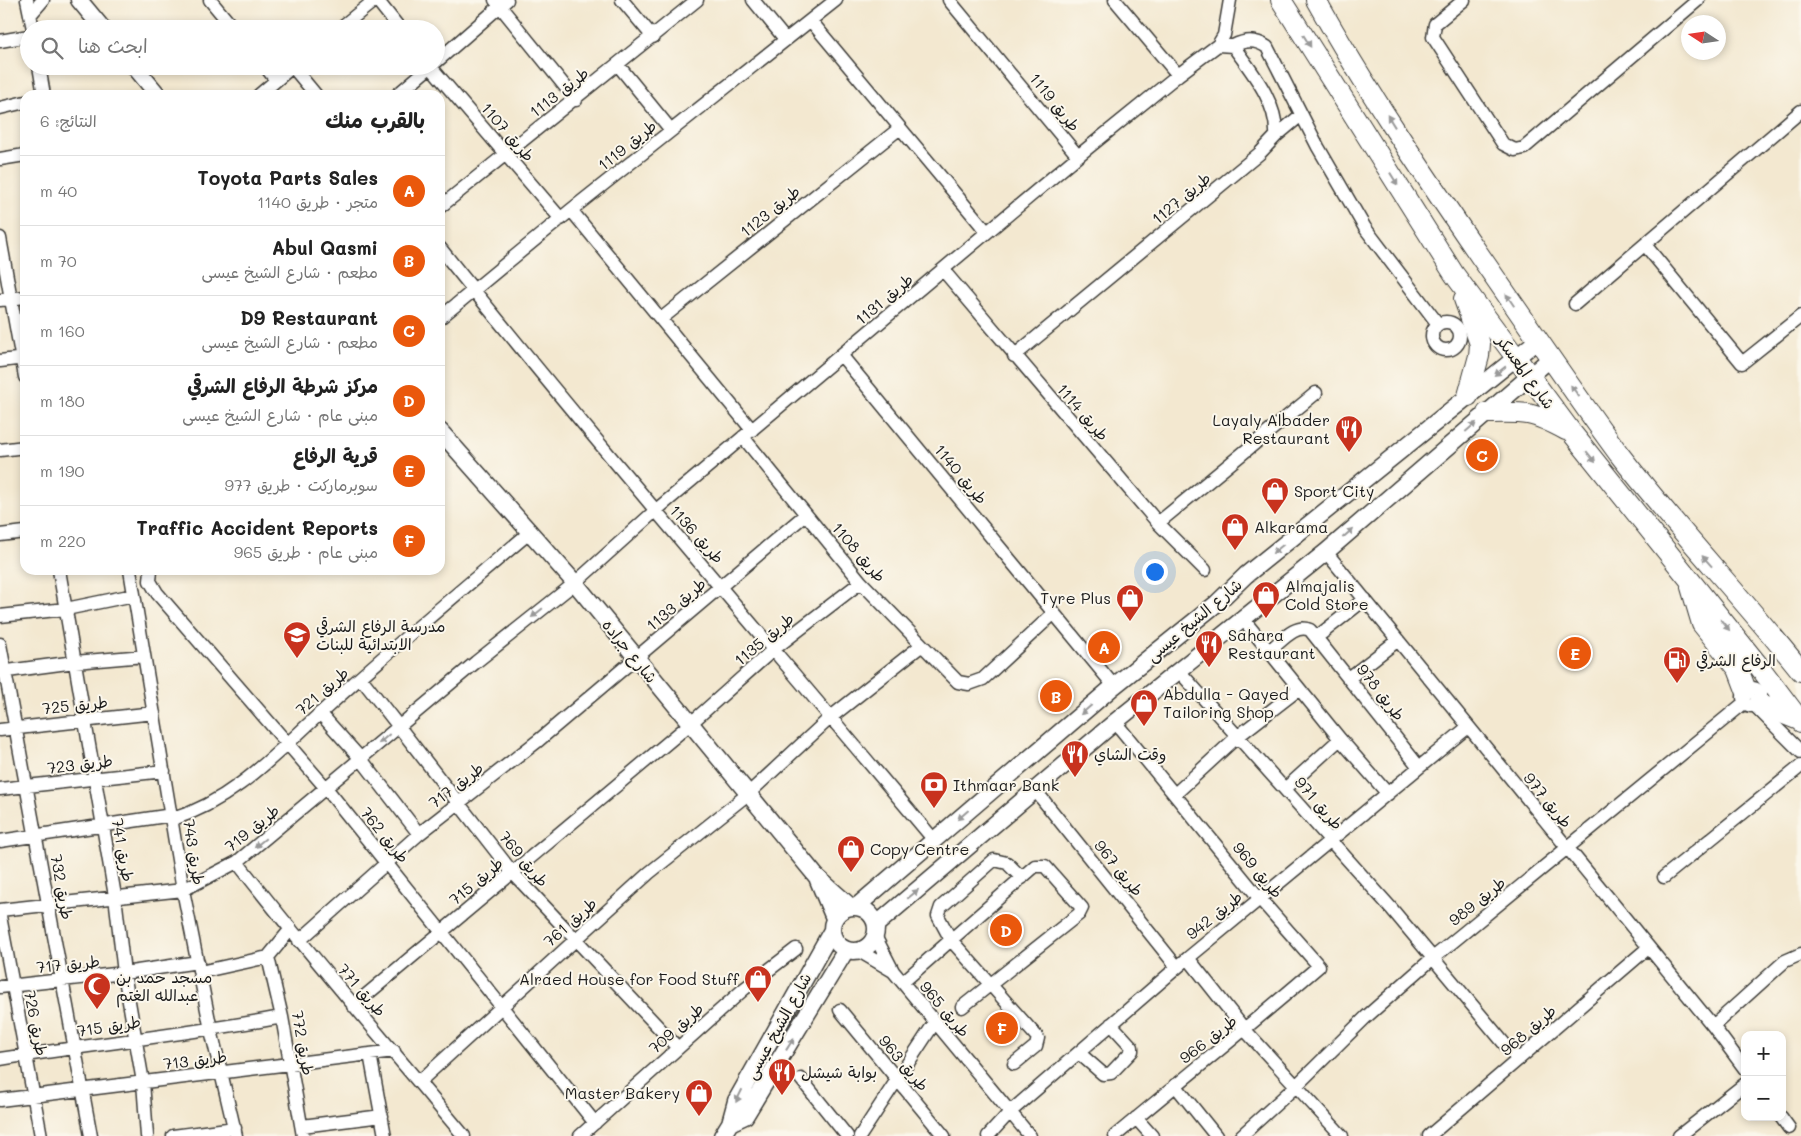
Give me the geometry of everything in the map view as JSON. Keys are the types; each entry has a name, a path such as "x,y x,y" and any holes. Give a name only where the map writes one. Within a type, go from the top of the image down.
{"main road":[{"name":"شارع المعسكر","path":"1281,0 1454,274 1572,433 1800,721"},
{"name":"شارع المعسكر","path":"1316,0 1436,192 1538,340 1625,461 1689,541 1763,623 1801,671"},
{"path":"1327,0 1328,21"},
{"path":"1454,274 1480,344 1479,356 1468,396"},
{"path":"1487,413 1514,412 1540,416 1572,433"},
{"path":"1690,580 1696,610 1702,624 1738,670 1751,701 1800,721"}],"street":[{"path":"27,0 31,20"},
{"path":"30,16 43,0"},
{"path":"79,0 96,20"},
{"path":"210,0 227,20"},
{"path":"351,20 376,0 393,20"},
{"path":"622,0 653,37"},
{"name":"طريق 1113","path":"445,203 576,100 697,0"},
{"path":"753,0 785,39"},
{"name":"طريق 1119","path":"445,314 571,210 836,0"},
{"name":"طريق 1119","path":"949,0 1078,156"},
{"path":"1115,0 1178,75"},
{"path":"1230,0 1224,35 1218,45 1233,46 1251,41 1267,46 1300,115 1365,228 1438,324"},
{"path":"1464,0 1436,24 1432,37 1503,144 1516,150 1524,148 1698,0"},
{"path":"445,54 500,2 576,100"},
{"path":"811,21 987,232"},
{"path":"0,41 20,38"},
{"name":"طريق 1131","path":"575,583 655,511 987,232 1178,75 1218,45"},
{"path":"1233,46 1272,106 1277,121 1276,136"},
{"path":"618,65 671,130"},
{"path":"41,75 43,90"},
{"path":"141,75 154,90"},
{"path":"272,75 276,80"},
{"path":"265,90 282,75"},
{"path":"299,75 312,90"},
{"path":"403,90 420,75"},
{"name":"طريق 1107","path":"439,75 561,219"},
{"path":"0,108 20,103"},
{"path":"1575,304 1646,246 1801,110"},
{"name":"طريق 1127","path":"1014,356 1260,153 1300,115"},
{"name":"طريق 1123","path":"661,319 900,128"},
{"path":"0,159 20,155"},
{"path":"571,210 661,319 747,433"},
{"path":"0,238 6,299 20,348"},
{"path":"1646,246 1742,363 1801,316"},
{"name":"طريق 1136","path":"445,254 655,511 722,586 934,840"},
{"name":"طريق 1114","path":"943,270 1158,524 1205,570"},
{"path":"6,299 20,298"},
{"name":"شارع الشيخ عيسى","path":"854,907 1114,686 1216,604 1246,575 1538,340"},
{"name":"طريق 1140","path":"842,355 1114,686"},
{"path":"0,361 20,358"},
{"name":"شارع الشيخ عيسى","path":"875,930 1115,722 1326,552 1551,358"},
{"path":"1158,524 1316,393"},
{"name":"طريق 1108","path":"747,433 805,515 861,582 958,682 969,684 983,680 1054,613"},
{"name":"شارع جراده","path":"445,437 575,583 816,876"},
{"path":"0,450 20,448"},
{"name":"طريق 1133","path":"636,659 805,515"},
{"path":"0,535 20,533"},
{"name":"طريق 721","path":"0,841 197,812 251,778 320,713 529,533"},
{"name":"طريق 977","path":"1326,552 1713,1026 1741,1064"},
{"name":"طريق 741","path":"60,575 96,778 101,825 115,896 124,974 143,1082 147,1136"},
{"name":"طريق 743","path":"131,575 173,817 183,890 211,1030 235,1132"},
{"name":"طريق 762","path":"151,575 150,582 157,593 326,788 596,1123"},
{"name":"طريق 1135","path":"690,724 774,649 861,582"},
{"name":"طريق 719","path":"0,910 183,890 237,862 575,583"},
{"path":"0,616 66,609 134,595"},
{"path":"1269,651 1297,628 1303,627 1310,630 1317,637 1365,598"},
{"path":"1242,619 1340,739 1388,794"},
{"name":"طريق 978","path":"1317,637 1419,767"},
{"path":"1349,678 1398,640"},
{"name":"طريق 732","path":"0,644 2,671 16,728 91,1136"},
{"name":"طريق 761","path":"419,1082 502,1004 649,873 748,794 831,717 922,645"},
{"path":"2,671 144,656"},
{"name":"طريق 717","path":"299,941 419,834 636,659"},
{"name":"طريق 971","path":"1179,671 1285,788 1433,958 1518,1060"},
{"name":"طريق 769","path":"361,678 512,872 574,940 678,1048"},
{"path":"1175,794 1238,737 1299,689"},
{"path":"1751,701 1801,752"},
{"name":"طريق 989","path":"1240,1136 1296,1086 1366,1017 1433,958 1751,701"},
{"name":"طريق 725","path":"0,730 154,713"},
{"path":"320,713 361,759 419,834"},
{"name":"طريق 969","path":"1115,722 1260,899 1319,966"},
{"name":"طريق 715","path":"353,1006 690,724"},
{"name":"طريق 942","path":"988,1136 1010,1112 1177,967 1468,727"},
{"path":"1285,788 1340,739"},
{"path":"1664,877 1801,766"},
{"name":"طريق 723","path":"0,789 164,771"},
{"name":"طريق 967","path":"1035,790 1177,967"},
{"path":"1014,1064 1036,1046 1038,1038 951,940 938,916 941,907 994,860 1007,862 1022,878"},
{"name":"طريق 771","path":"237,862 299,941 464,1136"},
{"path":"902,982 1035,866 1045,866 1082,908 1079,914 962,1007"},
{"path":"816,876 854,907 869,913 875,930 872,942 853,951 836,943 833,925 816,876"},
{"path":"833,925 844,908 854,907"},
{"name":"طريق 726","path":"0,916 6,987 25,1055 40,1136"},
{"name":"شارع الشيخ عيسى","path":"726,1129 736,1100 833,925"},
{"path":"268,957 290,930"},
{"name":"طريق 965","path":"875,930 893,971 1030,1136"},
{"name":"طريق 968","path":"1429,1136 1648,948"},
{"name":"طريق 709","path":"580,1136 744,989 796,949"},
{"name":"شارع الشيخ عيسى","path":"726,1129 745,1116 853,951"},
{"name":"طريق 965","path":"853,951 893,971"},
{"path":"1713,1026 1785,961 1801,954"},
{"name":"طريق 717","path":"6,987 199,967 268,957"},
{"name":"طريق 772","path":"268,957 282,1017 302,1131"},
{"path":"1188,958 1245,1030 1342,1136"},
{"name":"طريق 966","path":"1115,1136 1175,1085 1245,1030 1319,966"},
{"name":"طريق 963","path":"840,1010 944,1136"},
{"name":"طريق 715","path":"0,1059 136,1038 211,1030 282,1017"},
{"path":"860,1136 935,1022"},
{"path":"1079,1053 1103,1074 1111,1073 1132,1051 1132,1047 1112,1024"},
{"name":"طريق 713","path":"0,1100 394,1051"},
{"path":"370,1054 385,1136"},
{"path":"801,1079 847,1136"},
{"path":"1175,1085 1216,1136"},
{"path":"1679,1136 1741,1087"},
{"path":"302,1131 382,1116"},
{"path":"1136,1118 1152,1136"},
{"path":"1784,1121 1789,1128"},
{"path":"173,1136 235,1132"}],"place":[{"name":"Layaly Albader Restaurant","path":"1349,453"},
{"name":"D9 Restaurant","path":"1482,455"},
{"name":"Sport City","path":"1275,515"},
{"name":"Alkarama","path":"1235,551"},
{"name":"Almajalis Cold Store","path":"1266,619"},
{"name":"Tyre Plus","path":"1130,622"},
{"name":"Toyota Parts Sales","path":"1104,647"},
{"name":"قرية الرفاع","path":"1575,653"},
{"name":"مدرسة الرفاع الشرقي الابتدائية للبنات","path":"297,659"},
{"name":"Sahara Restaurant","path":"1209,668"},
{"name":"الرفاع الشرقي","path":"1677,684"},
{"name":"Abul Qasmi","path":"1056,696"},
{"name":"Abdulla - Qayed Tailoring Shop","path":"1144,727"},
{"name":"وقت الشاي","path":"1075,778"},
{"name":"Ithmaar Bank","path":"934,809"},
{"name":"Copy Centre","path":"851,873"},
{"name":"مركز شرطة الرفاع الشرقي","path":"1006,930"},
{"name":"Alraed House for Food Stuff","path":"758,1003"},
{"name":"مسجد حمد بن عبدالله الغتم","path":"97,1010"},
{"name":"Traffic Accident Reports","path":"1002,1028"},
{"name":"بوابة شيشل","path":"782,1096"},
{"name":"Master Bakery","path":"699,1117"}]}
